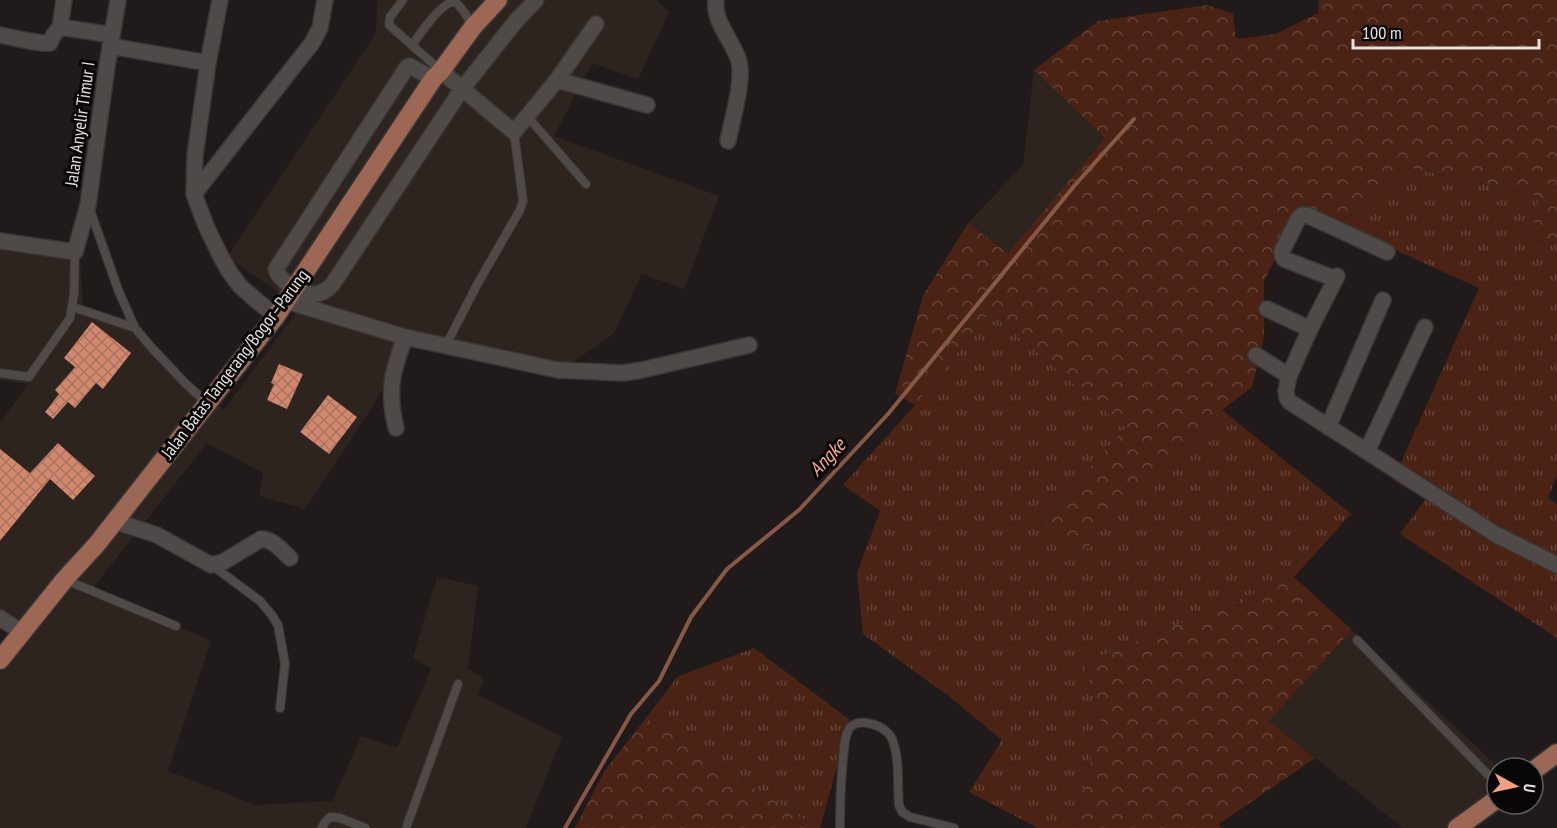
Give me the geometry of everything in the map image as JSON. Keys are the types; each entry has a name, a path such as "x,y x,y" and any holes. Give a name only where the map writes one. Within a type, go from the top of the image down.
{"main road":[{"name":"Jalan Batas Tangerang/Bogor–Parung","path":"0,660 209,404 286,302 437,75 473,27 498,0"},
{"path":"1457,828 1485,808"}],"street":[{"path":"0,34 28,41 50,43 60,27 64,0"},
{"name":"Jalan Anyelir Timur I","path":"75,252 88,205 118,0"},
{"path":"220,0 208,63 195,155 194,194 206,226 229,271 240,286 257,301 286,302 405,337 558,370 623,373 749,345"},
{"path":"194,194 312,43 320,28 325,0"},
{"path":"286,302 324,292 332,285 462,89 510,28 536,0"},
{"path":"716,0 716,12 738,61 740,75 728,141"},
{"path":"286,302 276,268 409,66 437,75 462,89 514,132 557,80 596,24"},
{"path":"60,27 208,63"},
{"path":"557,80 647,105"},
{"path":"1388,252 1307,215 1302,215 1298,219 1282,251 1284,259 1336,278 1289,376 1287,398 1328,428 1495,534 1557,565"},
{"path":"0,241 75,252"},
{"path":"1328,428 1383,300"},
{"path":"1267,309 1310,329"},
{"path":"1367,451 1425,327"},
{"path":"396,428 391,408 390,385 405,337"},
{"path":"1256,355 1289,376"},
{"path":"114,521 157,536 211,565 223,562 261,539 273,542 290,558"},
{"path":"0,618 22,632"}],"lane":[{"path":"403,0 390,17 389,25 412,45 437,75"},
{"path":"412,45 448,1 458,4 473,27"},
{"path":"526,116 586,184"},
{"path":"446,345 523,201 514,132"},
{"path":"88,205 119,292 135,328 184,383 209,404"},
{"path":"0,373 29,377 70,318 73,307 75,252"},
{"path":"73,307 135,328"},
{"path":"211,565 260,601 278,625 285,663 280,708"},
{"path":"65,579 176,626"},
{"path":"1357,640 1485,772"},
{"path":"406,828 458,684"},
{"path":"840,828 846,735 853,724 866,723 877,726 890,735 896,754 898,797 902,812 910,817 954,828"},
{"path":"322,828 330,817 340,818 365,828"}],"shaded area":[{"path":"377,0 657,0 669,12 638,79 592,63 554,136 719,196 684,289 642,274 614,333 562,370 409,334 375,403 305,509 259,496 263,473 207,443 92,589 211,641 168,771 255,805 333,801 361,736 397,748 431,669 413,657 437,577 478,586 468,669 484,678 478,695 562,737 526,828 0,828 0,664 21,637 0,623 0,422 28,384 0,380 0,248 80,259 84,316 127,329 224,410 300,307 227,257 376,33"},
{"path":"1034,70 1105,138 1008,254 968,223 1023,165"},
{"path":"1352,630 1486,756 1485,806 1454,828 1403,828 1269,721"}],"green space":[{"path":"1319,0 1557,0 1557,243 1531,239 1539,196 1410,168 1338,224 1301,207 1264,281 1264,336 1252,387 1130,490 1080,558 1039,525 1125,428 990,312 915,405 895,394 923,296 968,223 1008,253 1105,138 1034,70 1098,21 1207,5 1233,14 1236,39 1276,34 1318,13"},
{"path":"1410,168 1539,196 1531,239 1557,243 1557,475 1548,498 1557,504 1557,638 1400,534 1426,499 1393,480 1479,288 1338,224"},
{"path":"990,312 1126,428 1039,524 1080,558 1130,490 1222,410 1351,514 1294,577 1084,663 1101,722 1073,828 1038,828 969,792 1002,740 950,697 863,634 857,573 880,511 843,485 915,405"},
{"path":"1294,577 1352,630 1269,721 1315,758 1219,824 1222,828 1073,828 1101,722 1084,663"},
{"path":"754,648 850,720 820,828 646,718 677,677"},
{"path":"646,718 817,828 575,828 605,770"}],"building":[{"path":"92,322 131,353 103,389 96,383 75,408 68,402 53,419 45,412 59,394 55,390 75,367 64,358"},
{"path":"279,364 303,374 287,409 267,400"},
{"path":"328,395 357,417 329,454 300,432"},
{"path":"58,443 95,476 73,500 50,479 0,541 0,449 30,473"}],"waterway":[{"name":"Angke","path":"565,828 631,714 659,681 691,617 727,569 799,510 888,414 1075,185 1134,119"}]}
